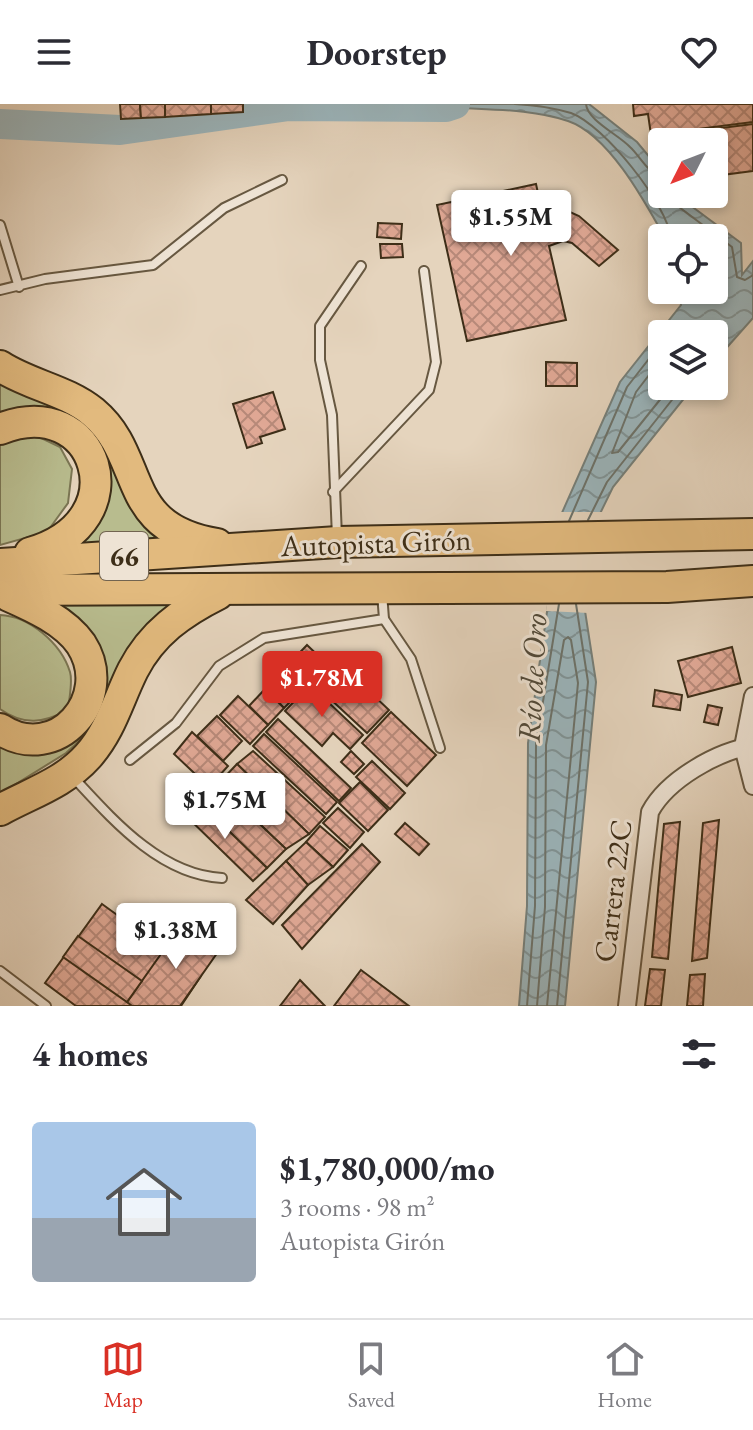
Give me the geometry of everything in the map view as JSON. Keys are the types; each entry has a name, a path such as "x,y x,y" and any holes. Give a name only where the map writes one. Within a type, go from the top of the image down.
{"highway":[{"path":"0,366 17,377 73,399 95,414 112,435 137,491 155,515 176,531 208,542 247,549"},
{"path":"0,429 18,422 38,420 62,427 78,439 91,458 96,482 92,504 80,526 65,541 0,564"},
{"name":"Autopista Girón","path":"0,564 338,542 674,538 753,534"},
{"name":"Autopista Girón","path":"0,592 225,591 383,604 442,589 751,585"},
{"path":"0,810 70,773 103,738 133,671 164,628 186,610 225,591"},
{"path":"0,592 47,614 79,642 90,662 93,683 89,702 78,720 61,733 45,739 25,739 0,729"}],"street":[{"path":"753,696 749,752 753,786"},
{"name":"Carrera 22C","path":"627,1006 650,812 660,794 674,784 749,752"}],"lane":[{"path":"0,290 45,279 153,265 224,208 282,180"},
{"path":"0,225 19,287"},
{"path":"338,542 333,493 332,415 320,360 320,326 361,266"},
{"path":"333,493 429,390 436,362 424,271"},
{"path":"130,760 176,723 219,666 264,638 383,604 411,659 440,748"},
{"path":"70,773 131,835 199,877 222,878"},
{"path":"0,971 46,1006"}],"green space":[{"path":"0,377 64,408 93,426 112,459 131,506 156,532 176,543 57,553 85,534 93,445 0,418"},
{"path":"37,436 60,447 72,469 68,503 47,532 0,545 0,441"},
{"path":"183,603 150,621 124,655 91,730 66,753 0,794 0,743 88,716 58,605"},
{"path":"0,615 22,620 52,641 66,661 71,676 68,710 34,721 17,718 0,709"}],"water":[{"path":"446,104 589,104 637,142 648,155 648,208 694,208 715,224 657,224 611,155 598,140 568,121 507,110 446,107"},
{"path":"728,233 741,243 742,275 753,261 753,318 728,346 728,320 669,320 681,305 728,304"},
{"path":"648,347 648,400 683,400 613,487 593,528 583,598 596,682 565,1006 519,1006 527,906 528,743 561,515 620,382"}],"pier":[{"path":"558,512 606,512 597,529 587,598 589,613 546,611"}],"building":[{"path":"120,104 140,104 141,118 121,119"},
{"path":"140,104 165,104 165,117 141,118"},
{"path":"165,104 211,104 211,114 165,117"},
{"path":"211,104 243,104 243,112 211,114"},
{"path":"633,104 753,104 753,122 706,128 650,128 648,114 634,116"},
{"path":"753,124 753,171 728,174 728,128 721,128"},
{"path":"536,184 539,198 579,216 618,250 599,266 572,243 563,241 549,246 566,320 467,341 437,205"},
{"path":"378,223 402,224 401,239 377,237"},
{"path":"380,244 402,244 403,257 381,258"},
{"path":"546,362 577,363 577,386 546,386"},
{"path":"273,392 285,429 260,437 262,443 247,448 233,404"},
{"path":"307,645 327,664 305,687 285,668"},
{"path":"732,647 741,683 688,697 678,661"},
{"path":"335,659 389,710 367,733 313,683"},
{"path":"285,668 305,687 294,698 275,679"},
{"path":"275,679 294,698 284,708 265,689"},
{"path":"310,685 363,735 350,749 333,733 322,746 285,711"},
{"path":"265,689 284,708 268,725 249,706"},
{"path":"655,690 682,695 680,710 653,706"},
{"path":"238,696 268,725 250,744 220,715"},
{"path":"708,705 722,708 718,725 704,722"},
{"path":"391,712 436,755 407,786 362,743"},
{"path":"217,716 242,741 223,761 197,736"},
{"path":"278,719 351,788 339,801 266,732"},
{"path":"192,732 228,766 209,787 174,754"},
{"path":"264,734 337,802 326,814 253,746"},
{"path":"253,751 325,817 309,834 237,764"},
{"path":"351,751 364,764 354,774 341,762"},
{"path":"372,761 405,793 390,809 356,777"},
{"path":"237,764 309,834 286,849 218,784"},
{"path":"214,781 286,849 267,868 196,799"},
{"path":"360,782 388,810 368,831 339,803"},
{"path":"197,800 267,868 253,881 184,814"},
{"path":"338,808 364,832 350,848 323,823"},
{"path":"719,820 707,958 692,961 703,823"},
{"path":"680,822 668,959 652,957 664,824"},
{"path":"405,823 429,844 419,855 395,834"},
{"path":"320,826 348,850 333,867 306,842"},
{"path":"306,842 333,867 308,885 286,861"},
{"path":"362,844 380,862 302,949 282,925"},
{"path":"286,861 308,885 273,924 246,900"},
{"path":"102,904 201,976 181,1006 76,1006 45,983"},
{"path":"183,923 220,949 180,1006 132,1006 127,1002"},
{"path":"78,936 142,981 127,1002 63,957"},
{"path":"650,969 665,970 661,1006 645,1006"},
{"path":"361,970 409,1006 334,1006"},
{"path":"705,974 703,1006 687,1006 690,975"},
{"path":"300,980 325,1006 280,1006"}],"waterway":[{"path":"0,124 120,130 289,106 446,107 455,104"}],"water label":[{"name":"Río de Oro","path":"532,678"}]}
